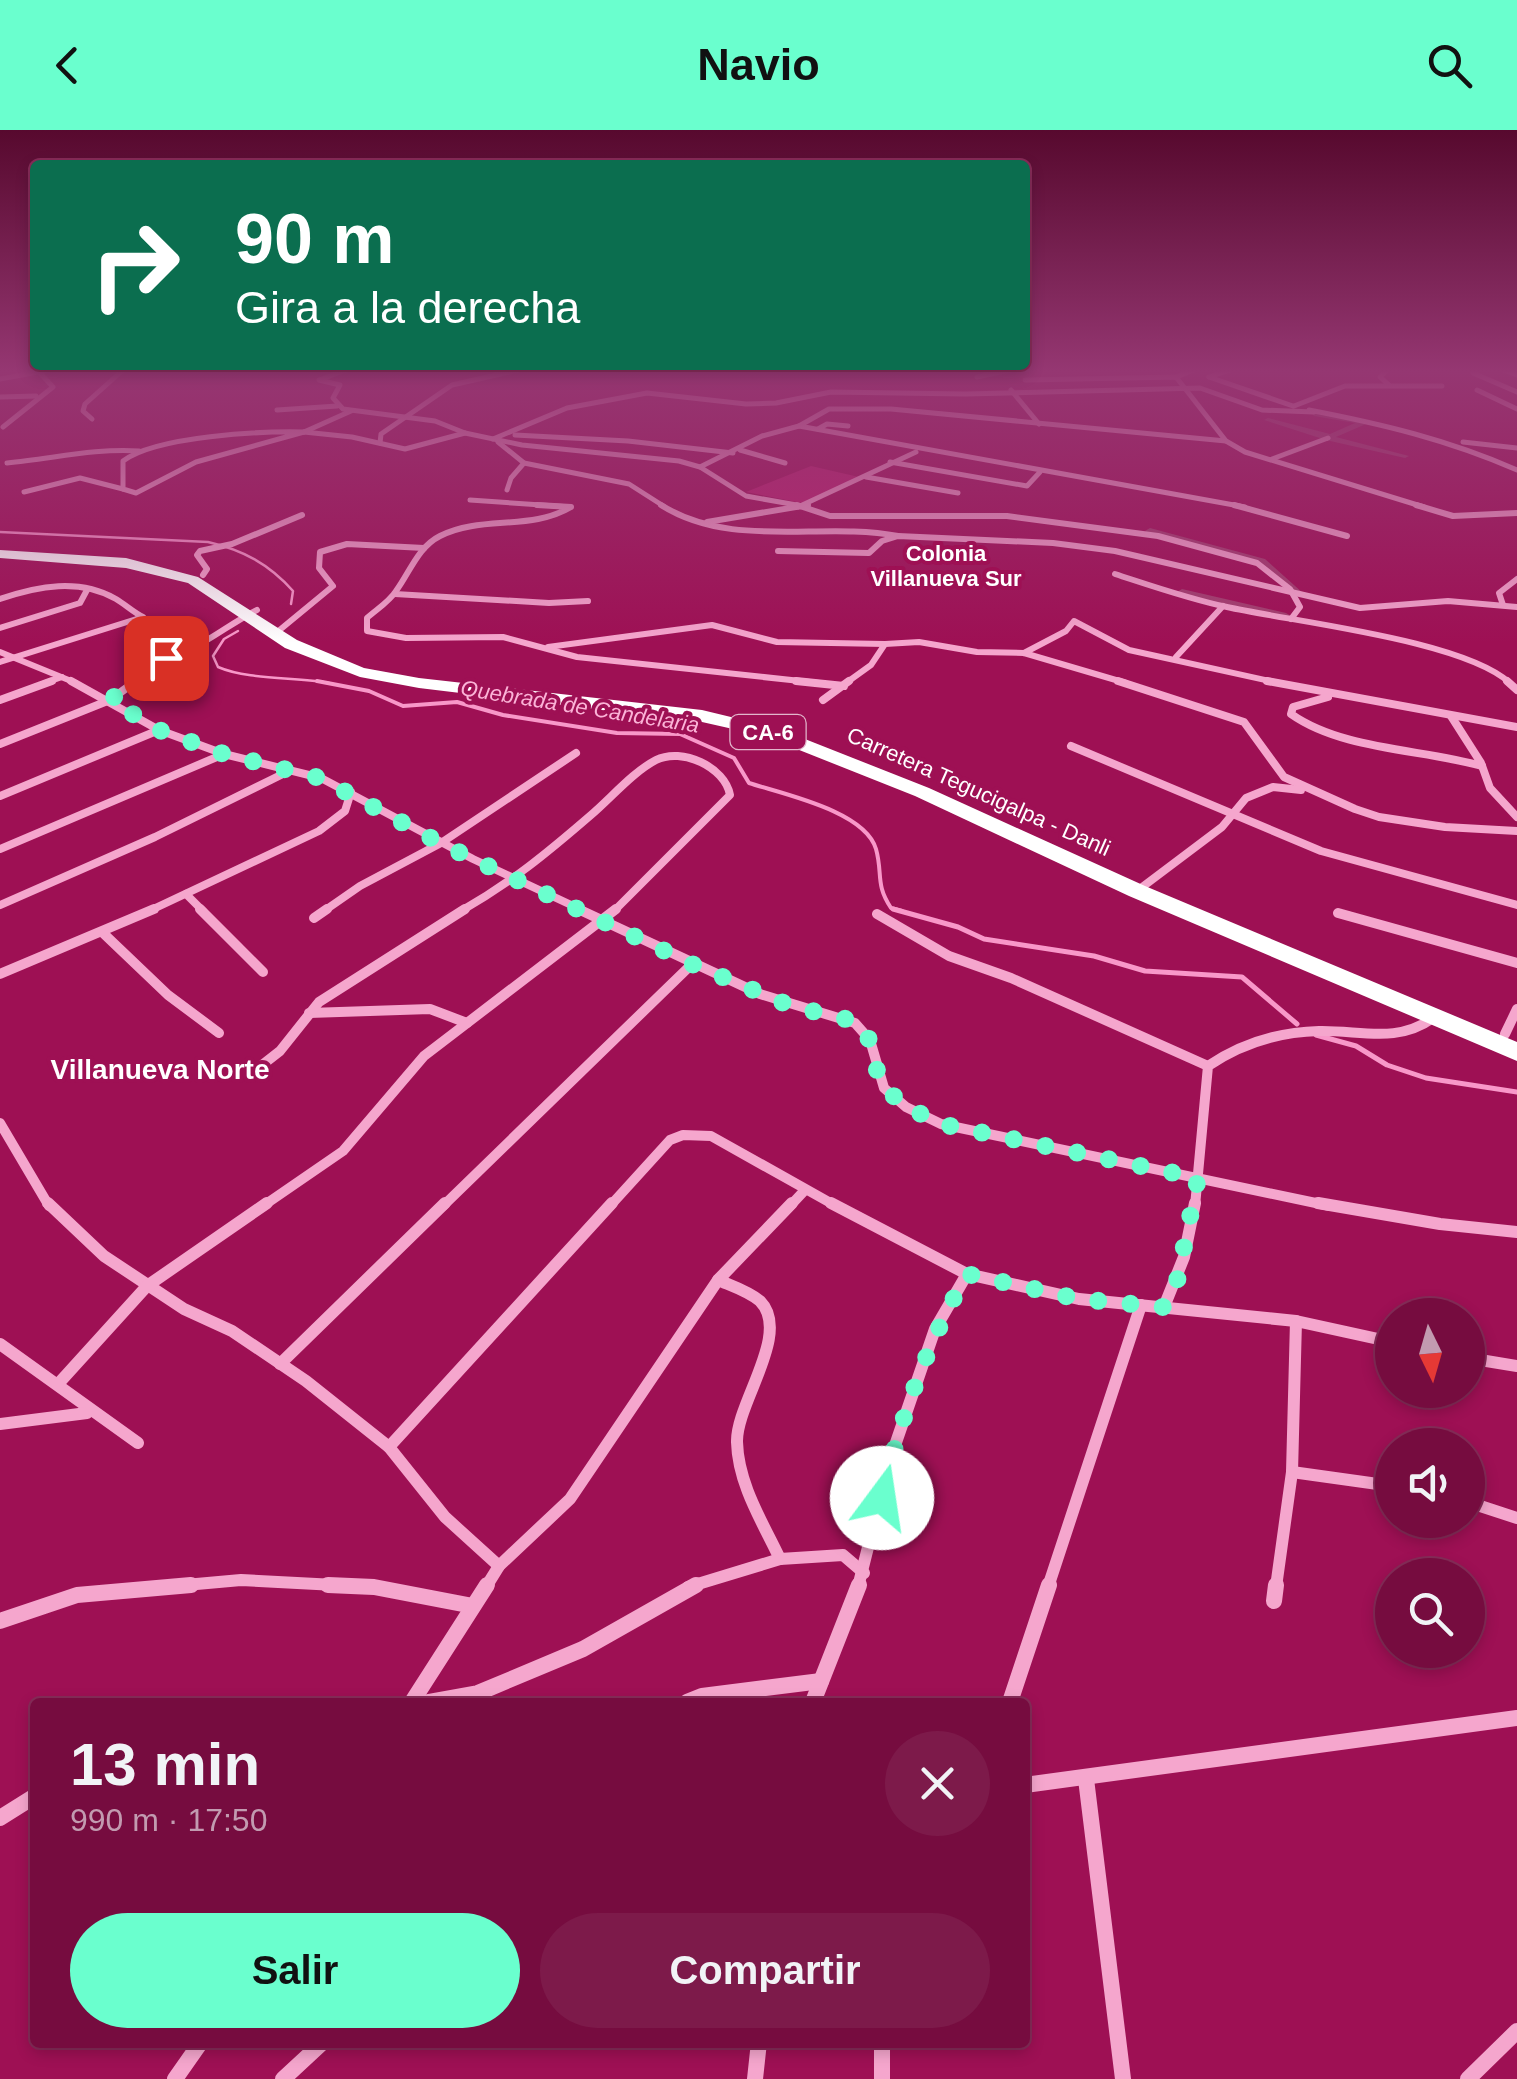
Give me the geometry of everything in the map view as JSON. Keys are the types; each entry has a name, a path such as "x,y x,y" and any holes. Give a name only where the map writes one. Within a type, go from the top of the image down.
{"highway":[{"name":"Carretera Tegucigalpa - Danli","path":"0,552 135,558 204,575 251,612"},
{"name":"Carretera Tegucigalpa - Danli","path":"0,552 142,566 193,580 306,644 337,657 400,673 650,702 771,724 867,758 1433,1018 1513,1041"},
{"name":"Carretera Tegucigalpa - Danli","path":"1141,886 1513,1041"}],"street":[{"path":"7,463 28,461"},
{"path":"123,489 125,461"},
{"path":"24,492 80,478 136,493 200,461"},
{"path":"660,461 700,466 746,496 805,506 830,516 1007,516 1140,533 1224,553 1257,564 1294,596 1299,611 1291,620"},
{"path":"700,466 712,461"},
{"path":"774,461 786,464"},
{"path":"707,522 805,506 892,461"},
{"path":"973,461 1215,500 1294,518 1347,536"},
{"path":"1274,461 1454,516 1517,512"},
{"path":"1494,461 1517,470"},
{"path":"508,490 510,478 524,462 630,484 676,514 738,531 868,530 898,536 1004,540 1114,551 1294,596 1360,608 1448,602 1517,608"},
{"path":"889,462 1026,486 1040,472"},
{"path":"865,476 958,493"},
{"path":"470,500 571,507 546,517 454,530 438,536 424,548 395,594 367,618 368,631 406,638 503,638 548,647 712,626 777,642 885,644 906,640 977,652 1024,653 1244,722 1284,777 1340,802"},
{"path":"204,575 207,568 198,554 302,515"},
{"path":"1004,540 1007,516"},
{"path":"778,551 869,552 882,540 898,536"},
{"path":"279,630 332,586 319,568 320,552 348,544 424,548"},
{"path":"1115,574 1224,606 1482,664 1505,674 1517,690"},
{"path":"1503,606 1499,593 1517,579"},
{"path":"0,599 49,583 107,595 142,616 0,662"},
{"path":"0,628 80,603 87,590"},
{"path":"395,594 549,603 588,600"},
{"path":"1176,657 1224,606"},
{"path":"0,744 110,700 166,658 204,641 251,612"},
{"path":"1024,653 1066,630 1074,621 1129,650 1517,728"},
{"path":"823,700 871,664 885,644"},
{"path":"548,647 546,650 577,658 844,686"},
{"path":"0,652 110,700 159,730 351,792 442,844 692,964 791,1006 823,1011 864,1029 877,1062 879,1080 915,1114 941,1124 1422,1221 1517,1232"},
{"path":"0,700 62,677"},
{"path":"1344,696 1314,698 1293,707 1291,714 1308,725 1349,738 1432,752 1482,766"},
{"path":"1452,716 1482,766 1490,788 1517,817"},
{"path":"0,796 159,730"},
{"path":"1072,746 1166,782 1321,851 1517,904"},
{"path":"314,918 360,886 442,844 576,753"},
{"path":"0,849 224,754"},
{"path":"59,1383 147,1286 344,1151 424,1056 604,921 730,794 728,783 714,769 676,756 654,760 517,878 345,982 308,1013 280,1051 252,1072"},
{"path":"0,905 154,837 291,770"},
{"path":"1141,886 1235,815 1246,798 1272,786 1289,786 1380,817 1473,831 1517,831"},
{"path":"0,974 186,894 336,821 345,812 351,792"},
{"path":"186,894 262,972"},
{"path":"1338,913 1517,963"},
{"path":"877,914 949,956 1010,978 1208,1066"},
{"path":"102,932 168,995 220,1034"},
{"path":"280,1364 692,964"},
{"path":"308,1013 430,1009 467,1023"},
{"path":"1513,1041 1517,1009"},
{"path":"1164,1307 1176,1286 1198,1178 1202,1095 1208,1066 1229,1051 1258,1039 1325,1030 1396,1036 1421,1029 1433,1018"},
{"path":"0,1123 51,1209 104,1256 184,1309 232,1330 388,1447 445,1517 499,1566"},
{"path":"388,1447 670,1140 683,1135 711,1136 967,1274 1079,1299 1296,1321 1375,1338"},
{"path":"415,1698 499,1566 570,1500 718,1280 805,1190"},
{"path":"815,1698 864,1574 890,1460 935,1329 967,1274"},
{"path":"718,1280 748,1294 765,1308 771,1327 767,1352 748,1389 736,1438 742,1477 780,1559"},
{"path":"1011,1698 1141,1305"},
{"path":"1274,1601 1292,1472 1296,1321"},
{"path":"0,1344 31,1360 87,1413 138,1443"},
{"path":"1485,1361 1517,1366"},
{"path":"0,1424 87,1413"},
{"path":"1292,1472 1375,1484"},
{"path":"1485,1508 1517,1518"},
{"path":"450,1698 478,1693 583,1649 685,1588 780,1559 843,1555 864,1574"},
{"path":"0,1620 77,1596 242,1580 374,1588 473,1606"},
{"path":"697,1698 821,1681"},
{"path":"1030,1785 1517,1718"},
{"path":"1086,1779 1123,2079"},
{"path":"0,1818 30,1799"},
{"path":"1468,2079 1517,2031"},
{"path":"175,2079 198,2048"},
{"path":"283,2079 317,2048"},
{"path":"755,2079 758,2048"},
{"path":"882,2048 882,2079"}],"shaded area":[{"path":"811,466 859,477 802,503 746,492"}],"waterway":[{"path":"1150,531 1262,561 1299,594"},
{"name":"Quebrada de Candelaria","path":"0,532 208,542 233,549 265,566 293,591 291,604"},
{"path":"1182,592 1286,616"},
{"name":"Quebrada de Candelaria","path":"238,631 224,639 213,656 218,667 257,676 326,683"},
{"name":"Quebrada de Candelaria","path":"317,681 326,683"},
{"name":"Quebrada de Candelaria","path":"326,683 369,691 403,706 457,702 503,715 617,733 680,734 734,758 749,783 821,806 856,824 876,849 886,900 891,908 902,911"},
{"name":"Quebrada de Candelaria","path":"893,909 958,927 984,939 1094,956 1145,971 1242,977 1297,1024"},
{"name":"Quebrada de Candelaria","path":"1316,1035 1356,1046 1387,1065 1426,1078 1517,1092"}],"district":[{"name":"Colonia Villanueva Sur","path":"946,566"},
{"name":"Villanueva Norte","path":"160,1069"}],"route":[{"path":"166,658 110,700 159,730 224,754 320,778 351,792 442,844 760,994 850,1020 864,1029 877,1062 879,1080 915,1114 941,1124 1198,1178 1176,1286 1164,1307 1079,1299 967,1274 935,1329 890,1460 882,1498"}]}
